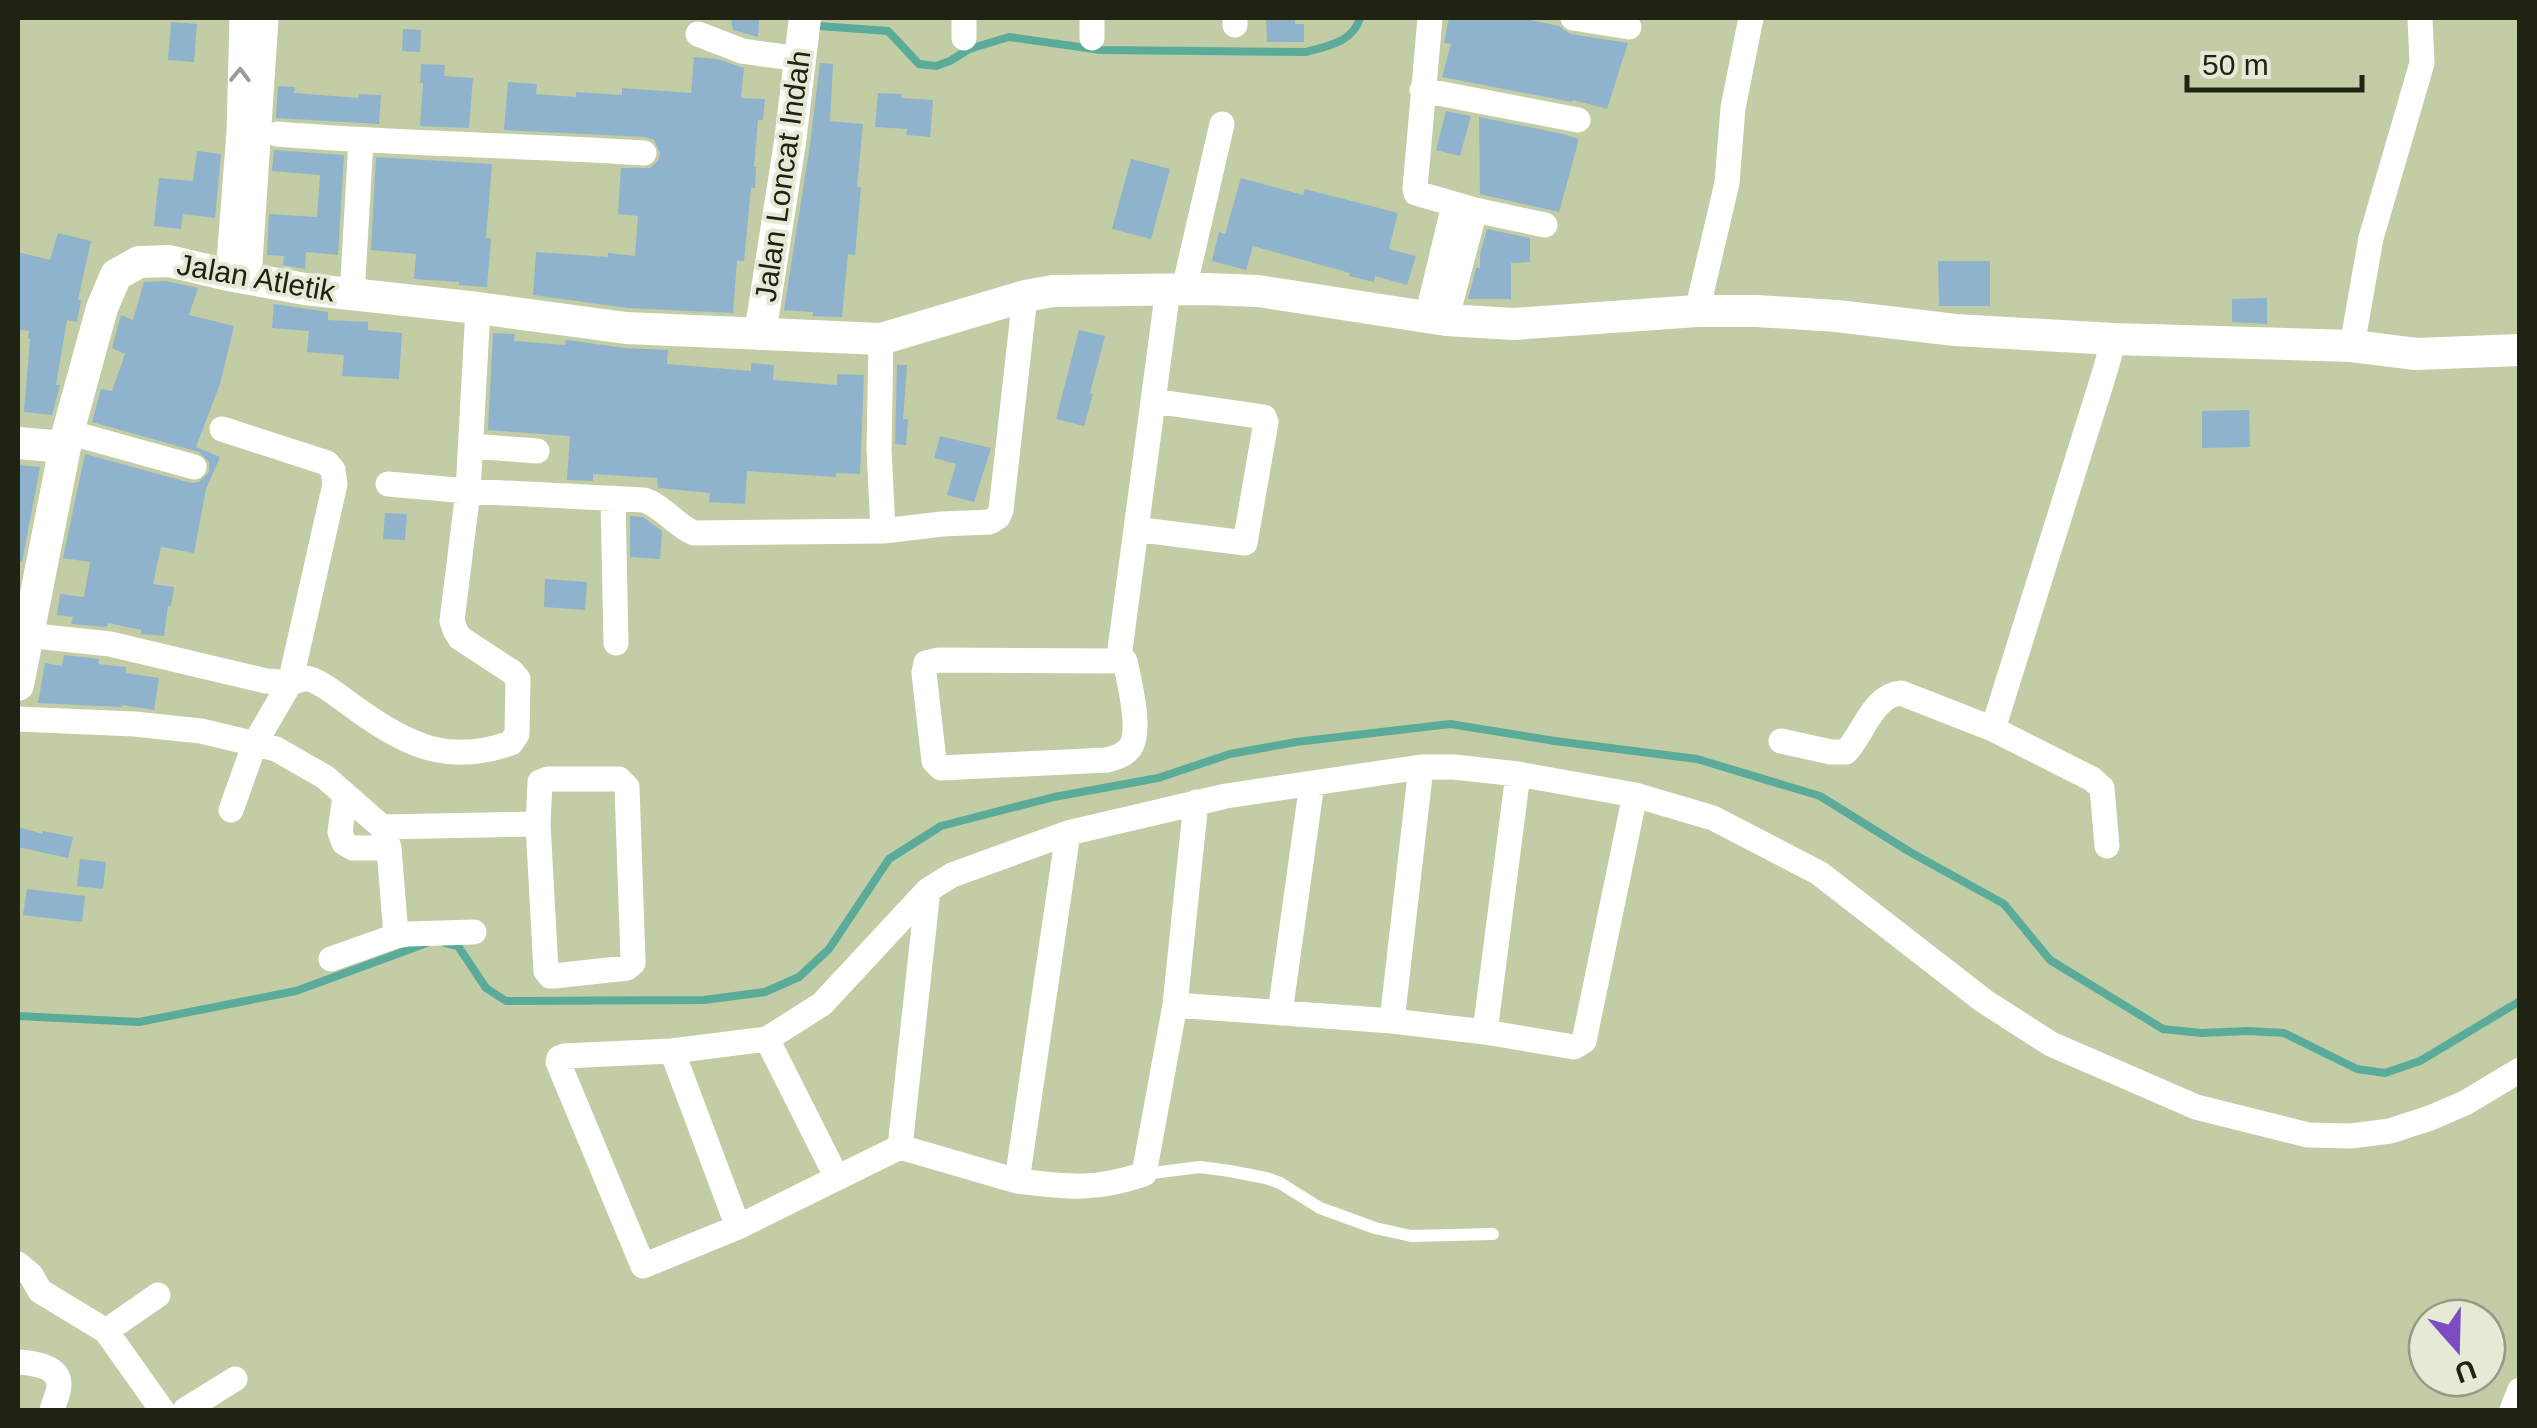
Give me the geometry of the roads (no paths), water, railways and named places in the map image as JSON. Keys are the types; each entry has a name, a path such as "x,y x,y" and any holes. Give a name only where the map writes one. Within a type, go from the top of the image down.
{"street":[{"path":"239,277 242,18"},
{"path":"239,277 266,18"},
{"path":"1430,18 1415,190 1465,208 1545,225"},
{"path":"1573,18 1629,27"},
{"path":"1697,310 1727,183 1733,108 1751,18"},
{"path":"2352,346 2371,238 2422,63 2420,18"},
{"path":"698,34 742,51 803,36"},
{"name":"Jalan Loncat Indah","path":"760,334 803,36"},
{"path":"1422,90 1578,120"},
{"path":"1121,661 926,663 934,762 942,768 1107,760 1121,756 1133,742 1136,724 1120,654 1176,289 1222,124"},
{"path":"276,134 644,153"},
{"path":"352,296 361,140"},
{"path":"1437,318 1465,208"},
{"name":"Jalan Atletik","path":"18,684 66,440 102,308 116,275 139,262 169,261 352,296 626,328 881,339 1053,291 1176,289 1258,291 1437,318 1514,324 1697,310 1837,316 1955,330 2352,346 2416,354 2520,350"},
{"path":"1121,661 1176,289"},
{"path":"388,484 653,503 694,533 884,532 990,522 998,518 1001,510 1008,465 1025,296"},
{"path":"26,635 110,644 266,682 290,683 306,678 318,682 392,735 424,747 469,752 511,743 517,734 516,676 460,638 452,621 468,491 478,308"},
{"path":"881,339 879,449 884,532"},
{"path":"1993,729 2114,339"},
{"path":"1142,530 1245,543 1266,422 1264,417 1160,402"},
{"path":"222,429 328,464 335,484 290,683 255,744 231,810"},
{"path":"18,443 66,440 194,467"},
{"path":"471,446 537,451"},
{"path":"613,498 616,643"},
{"path":"1781,741 1846,752 1882,700 1901,693 1993,729 2092,779 2102,788 2107,846"},
{"path":"18,719 201,731 276,749 325,777 385,838 396,936"},
{"path":"1392,1021 1421,767"},
{"path":"1196,802 1175,1005 1144,1174 1086,1188 1017,1181 900,1147 738,1228 643,1266 558,1062 560,1058 672,1052 767,1039 822,1004 928,890 952,874 1068,833 1196,802 1226,796 1421,767 1518,774 1635,795 1713,818 1819,873 1984,1001 2051,1044 2196,1107 2308,1135 2351,1136 2430,1118 2465,1103 2520,1070"},
{"path":"1485,1032 1518,774"},
{"path":"542,780 625,782 633,960 630,966 548,974 538,824 542,780"},
{"path":"1280,1013 1312,783"},
{"path":"1175,1005 1392,1021 1574,1047 1584,1040 1635,795"},
{"path":"345,796 340,832 344,843 353,848 385,838 538,824"},
{"path":"1017,1181 1068,833"},
{"path":"900,1147 928,890"},
{"path":"331,959 396,936 474,932"},
{"path":"767,1039 837,1178"},
{"path":"672,1052 738,1228"},
{"path":"18,1264 31,1275 29,1294 106,1331 162,1410"},
{"path":"106,1331 158,1295"},
{"path":"18,1362 49,1368 57,1376 59,1386 52,1410"},
{"path":"185,1410 235,1379"},
{"path":"2512,1410 2520,1390"}],"lane":[{"path":"1144,1174 1200,1167 1230,1171 1280,1183 1320,1208 1393,1232 1411,1236 1493,1234"}],"waterway":[{"path":"812,24 888,31 919,64 936,66 969,49 1009,37 1101,50 1306,52 1346,38 1360,18"},
{"path":"445,943 458,946 486,988 506,1001 704,1000 765,992 799,977 829,949 889,859 941,826 1054,797 1158,778 1230,754 1450,724 1697,759 1820,796 2004,904 2050,960 2163,1029 2284,1033 2357,1069 2385,1073 2420,1061 2520,1001"},
{"path":"18,1016 139,1022 296,991 427,943"}]}
